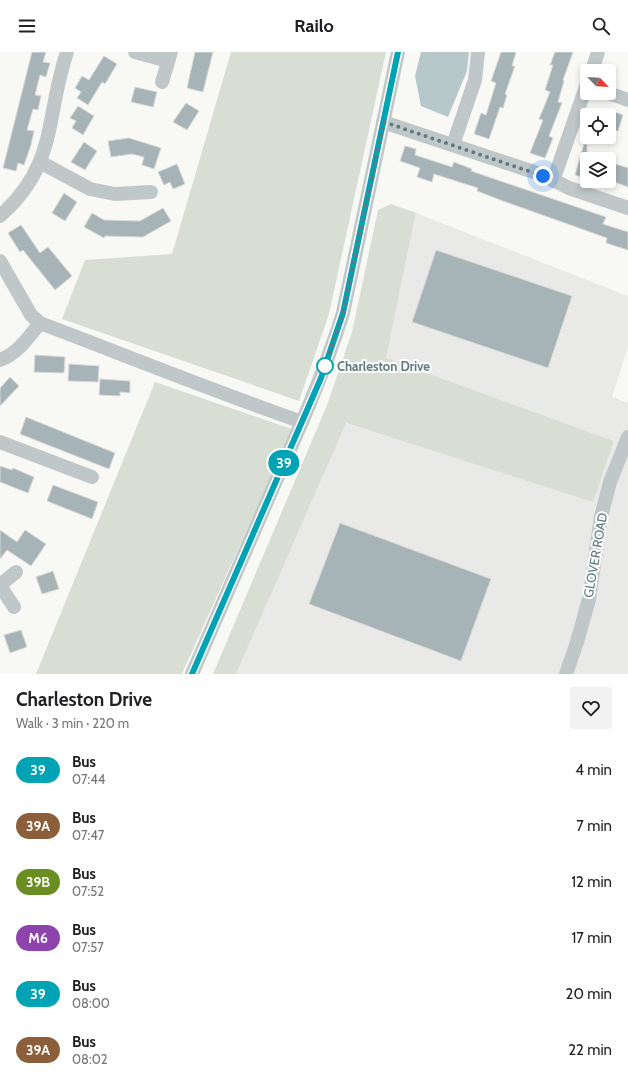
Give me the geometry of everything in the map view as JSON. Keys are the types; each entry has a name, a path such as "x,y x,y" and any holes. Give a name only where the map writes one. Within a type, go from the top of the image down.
{"street":[{"path":"0,216 12,206 28,185 40,162 50,132 62,68 67,52"},
{"path":"135,52 169,56 162,82"},
{"path":"192,674 321,378 343,313 398,52"},
{"path":"453,145 475,80 478,52"},
{"path":"594,64 598,52"},
{"path":"616,96 628,100"},
{"path":"553,181 582,100"},
{"path":"384,122 453,145 628,208"},
{"path":"40,162 90,189 115,194 150,192"},
{"path":"0,261 28,310 40,323 302,422"},
{"path":"0,360 6,358 22,345 40,323"},
{"name":"GLOVER ROAD","path":"566,674 578,642 588,599 601,517 610,482 628,437"},
{"path":"0,442 92,477"},
{"path":"14,607 0,585 16,572"}],"shaded area":[{"path":"231,52 386,52 329,314 299,401 62,319 85,260 172,254"},
{"path":"421,52 469,52 467,71 448,117 421,106 415,76"},
{"path":"391,204 416,213 386,358 614,441 593,502 346,423 236,674 213,674 327,405 352,332 378,210"},
{"path":"416,213 628,296 628,346 612,397 628,403 628,674 236,674 345,423 593,501 614,441 386,358"},
{"path":"155,382 292,429 182,674 36,674"}],"building":[{"path":"32,52 46,52 43,62 50,63 46,77 40,75 35,95 41,96 38,110 33,109 27,130 34,131 31,145 24,165 18,163 16,171 3,168"},
{"path":"195,52 213,52 203,92 187,88"},
{"path":"501,52 516,52 512,66 515,66 505,94 507,95 503,108 500,107 489,139 474,134 481,113 486,115 496,83 491,81"},
{"path":"555,52 573,52 563,80 558,102 562,103 549,136 553,138 545,158 530,153 543,120 539,119 550,92 545,90 553,65 550,65"},
{"path":"104,56 117,64 105,84 102,82 88,105 77,98 81,92 75,88 82,76 89,80"},
{"path":"135,87 157,92 153,107 131,102"},
{"path":"186,103 199,111 187,130 173,122"},
{"path":"78,106 94,116 83,135 72,128 76,121 70,118"},
{"path":"616,112 623,115 618,131 616,130"},
{"path":"129,138 161,148 154,169 142,165 144,157 132,154 111,157 108,141"},
{"path":"84,142 97,151 85,170 71,162"},
{"path":"584,144 587,145 587,152 582,152"},
{"path":"405,146 416,149 415,155 452,167 454,162 472,169 471,171 606,217 603,224 628,232 628,250 606,243 607,238 477,191 478,188 434,174 432,182 417,177 420,168 400,161"},
{"path":"580,158 580,177 575,175"},
{"path":"177,164 185,184 173,189 170,182 164,185 158,172"},
{"path":"616,164 628,168 628,187 616,183"},
{"path":"64,193 77,202 65,221 52,213"},
{"path":"163,208 171,221 143,237 105,236 104,238 84,227 92,213 104,220 140,221"},
{"path":"21,225 40,253 48,247 72,276 55,290 23,250 20,252 8,233"},
{"path":"436,250 572,296 548,368 412,322"},
{"path":"35,355 65,357 64,373 34,372"},
{"path":"69,364 99,366 98,382 68,381"},
{"path":"10,377 19,386 0,406 0,388"},
{"path":"100,379 130,381 130,393 120,392 120,396 99,395"},
{"path":"26,417 115,453 109,469 20,434"},
{"path":"0,466 12,470 13,468 34,477 28,493 0,482"},
{"path":"53,485 98,502 92,519 47,501"},
{"path":"340,523 491,579 461,661 309,604"},
{"path":"0,530 17,542 25,530 46,544 31,566 7,550 0,559"},
{"path":"53,571 59,589 42,594 36,577"},
{"path":"21,630 27,647 10,653 4,635"}],"bus line":[{"name":"39","path":"192,674 321,378 333,344 343,313 398,52"}],"place":[{"name":"Charleston Drive","path":"325,366"}],"route":[{"path":"325,366 343,313 384,122 543,176"}]}
